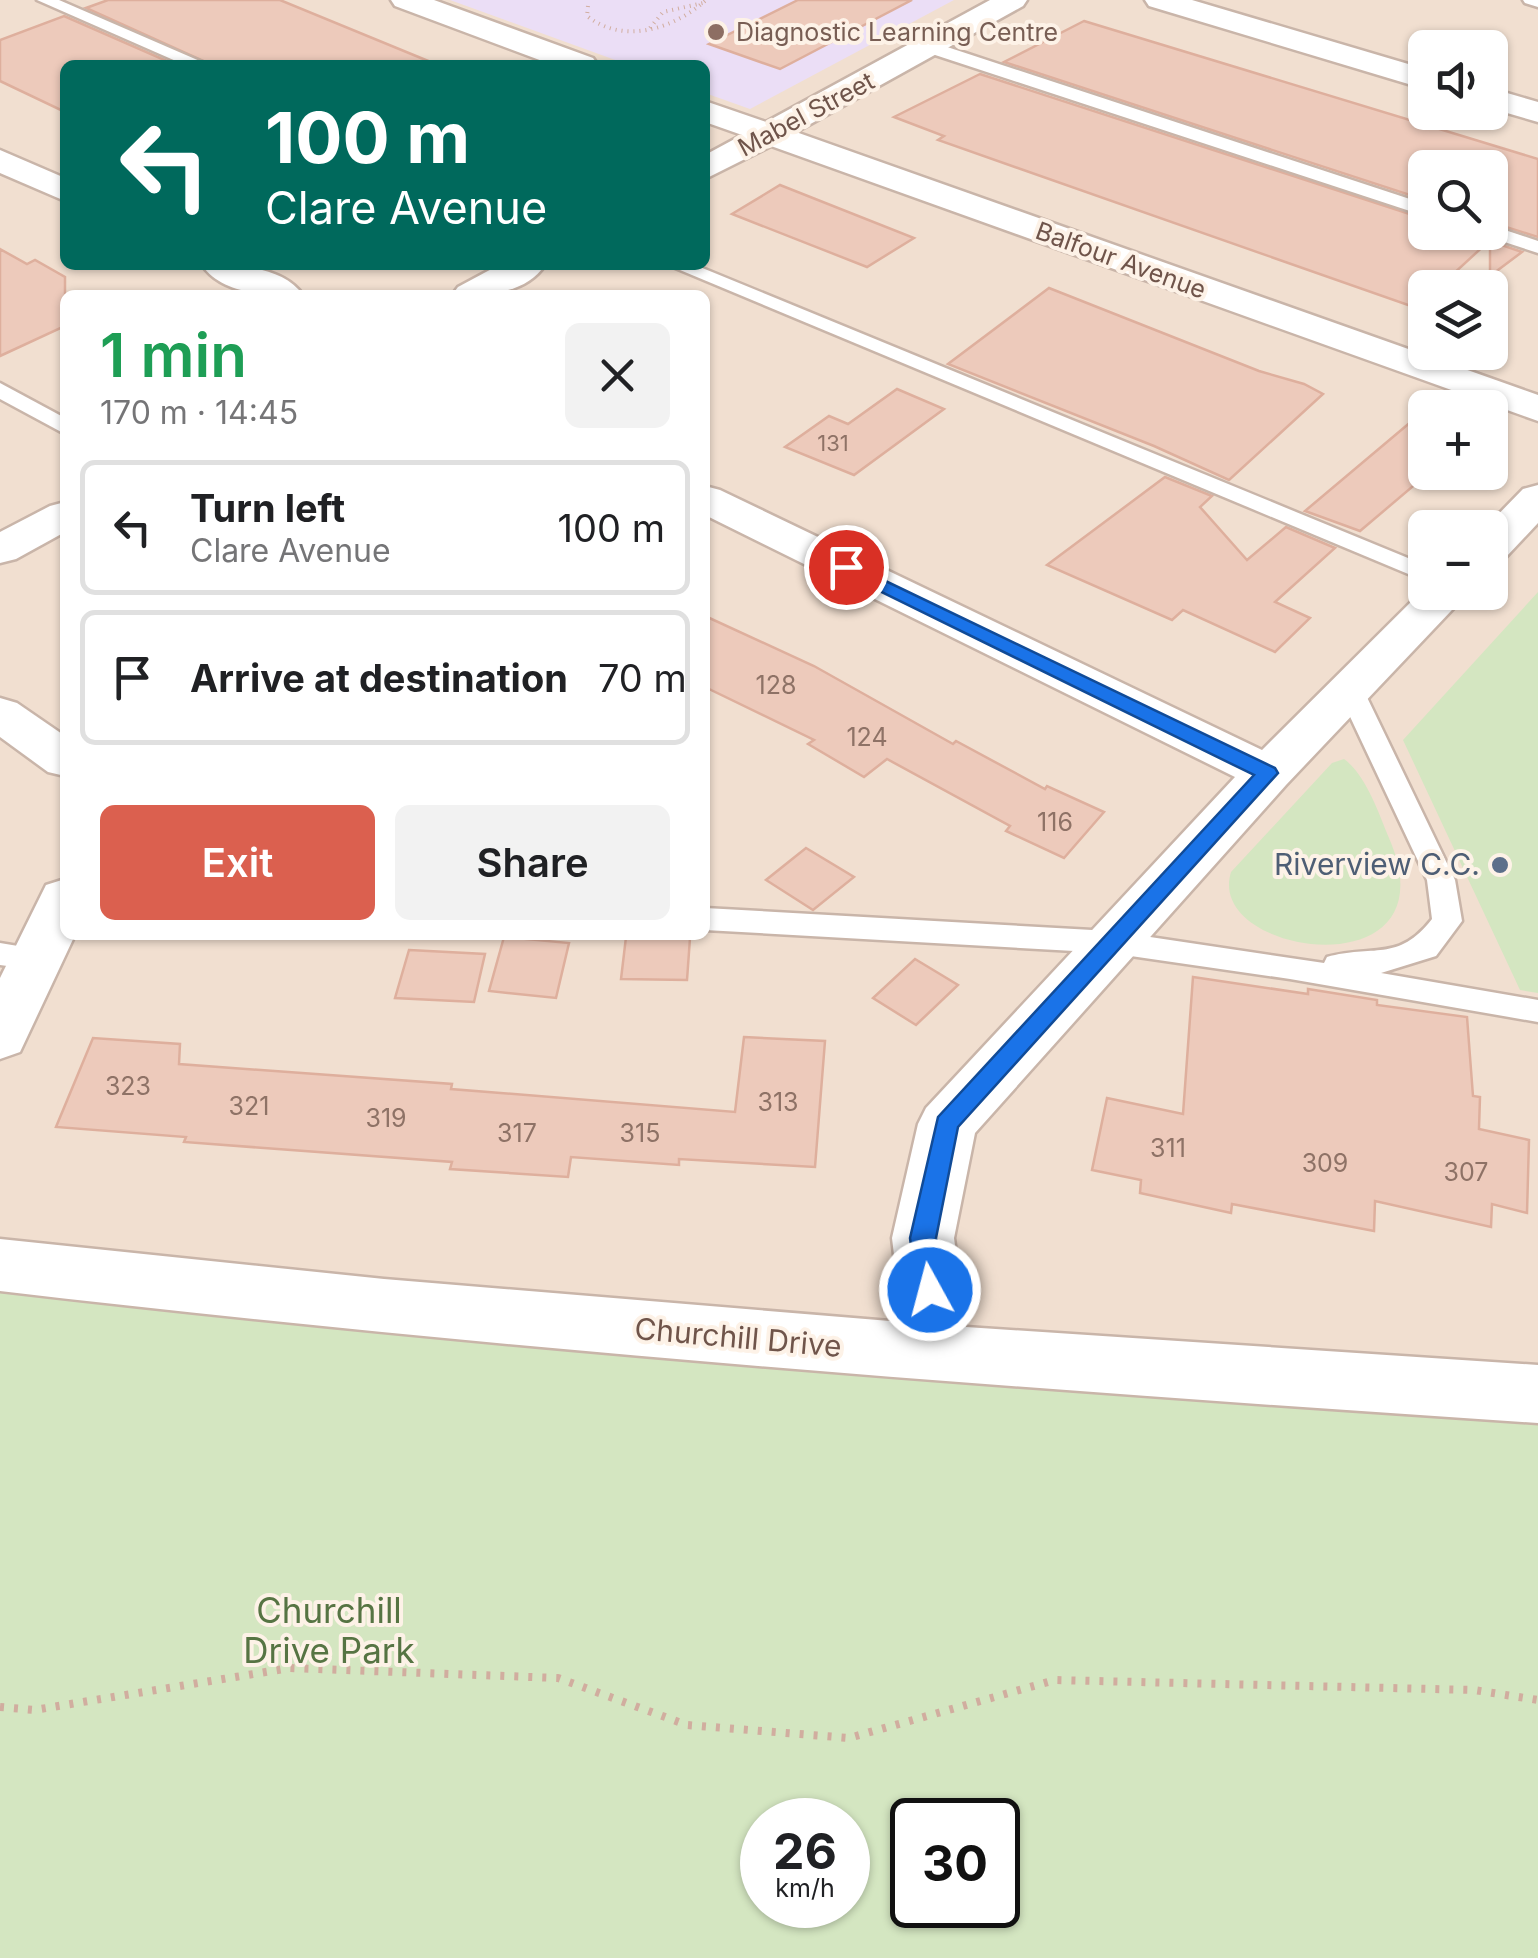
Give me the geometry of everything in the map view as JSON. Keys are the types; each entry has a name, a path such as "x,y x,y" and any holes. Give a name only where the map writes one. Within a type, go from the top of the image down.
{"street":[{"path":"406,0 568,60"},
{"name":"Mabel Street","path":"710,165 1012,0"},
{"path":"1160,0 1408,74"},
{"path":"1508,103 1538,112"},
{"name":"Balfour Avenue","path":"710,113 1538,409"},
{"path":"0,160 60,189"},
{"path":"231,270 273,290"},
{"path":"479,290 517,270"},
{"path":"1508,529 1538,498"},
{"path":"710,501 1268,773"},
{"path":"0,550 60,518"},
{"path":"938,1356 923,1238 947,1124 1268,773 1428,610"},
{"path":"0,714 60,756"},
{"path":"0,1037 18,956 60,904"},
{"name":"Churchill Drive","path":"0,1264 258,1296 938,1356 1538,1394"}],"lane":[{"path":"45,0 188,60"},
{"path":"928,48 1408,204"},
{"path":"1508,237 1538,247"},
{"path":"690,270 1408,567"},
{"path":"0,390 60,424"},
{"path":"1290,968 1377,963 1426,948 1448,922 1442,884 1350,690"},
{"path":"710,919 1110,942 1538,1011"}],"path":[{"path":"588,6 587,16 602,29 650,28 687,17 705,2"},
{"path":"650,28 663,12 705,2"},
{"path":"0,1707 34,1710 290,1668 558,1678 688,1725 849,1738 1055,1680 1474,1690 1538,1700"}],"shaded area":[{"path":"0,0 1538,0 1538,1404 0,1262"},
{"name":"Diagnostic Learning Centre","path":"450,0 954,0 750,109 710,95 710,60 615,60"}],"green space":[{"name":"Riverview C.C.","path":"1538,592 1538,993 1520,990 1403,740"},
{"path":"1344,759 1359,775 1376,807 1389,838 1400,887 1389,920 1361,939 1325,945 1287,939 1254,924 1233,901 1231,872 1332,763"},
{"name":"Churchill Drive Park","path":"0,1265 1538,1394 1538,1958 0,1958"}],"building":[{"path":"108,0 280,0 426,60 201,60 86,8"},
{"path":"798,0 912,0 780,69 709,44"},
{"path":"64,16 165,60 60,60 60,110 0,81 0,40"},
{"path":"1084,21 1408,119 1408,130 1443,130 1538,159 1538,237 1508,228 1508,150 1408,150 1408,194 1004,62"},
{"path":"980,74 1408,213 1408,250 1479,250 1458,270 1408,270 1408,305 938,140 944,136 894,117"},
{"path":"780,185 914,238 867,267 732,214"},
{"path":"1508,247 1522,252 1498,270 1490,270 1490,250"},
{"path":"0,249 27,264 35,260 65,277 65,290 60,290 60,328 0,356"},
{"path":"1049,288 1323,394 1229,480 948,364"},
{"path":"897,389 944,409 854,475 785,447 829,416 848,424"},
{"path":"1408,424 1408,490 1360,531 1305,511"},
{"path":"1165,477 1212,496 1200,507 1247,560 1286,527 1335,548 1275,602 1310,618 1275,652 1183,610 1172,620 1047,565"},
{"path":"710,618 814,666 953,744 956,741 1045,789 1047,786 1104,812 1064,858 1006,831 1010,826 887,759 864,777 808,744 814,740 710,689"},
{"path":"806,848 854,877 813,910 766,880"},
{"path":"503,940 569,943 556,998 489,991"},
{"path":"626,940 690,940 687,980 621,979"},
{"path":"409,950 485,954 474,1002 395,998"},
{"path":"915,959 958,985 916,1025 873,998"},
{"path":"1193,977 1308,994 1308,989 1377,1000 1377,1005 1467,1017 1473,1096 1480,1097 1479,1129 1529,1140 1527,1213 1492,1204 1491,1227 1375,1201 1374,1231 1232,1204 1231,1213 1140,1193 1141,1180 1092,1170 1107,1098 1183,1114"},
{"path":"744,1037 825,1041 815,1167 679,1159 679,1165 571,1157 568,1177 450,1169 452,1162 184,1142 186,1137 56,1127 93,1038 180,1044 179,1064 452,1084 451,1089 735,1112"}],"place":[{"name":"Diagnostic Learning Centre","path":"716,32"},
{"name":"Riverview C.C.","path":"1500,865"}],"route":[{"path":"846,567 1268,773 947,1124 923,1238 930,1290"}]}
